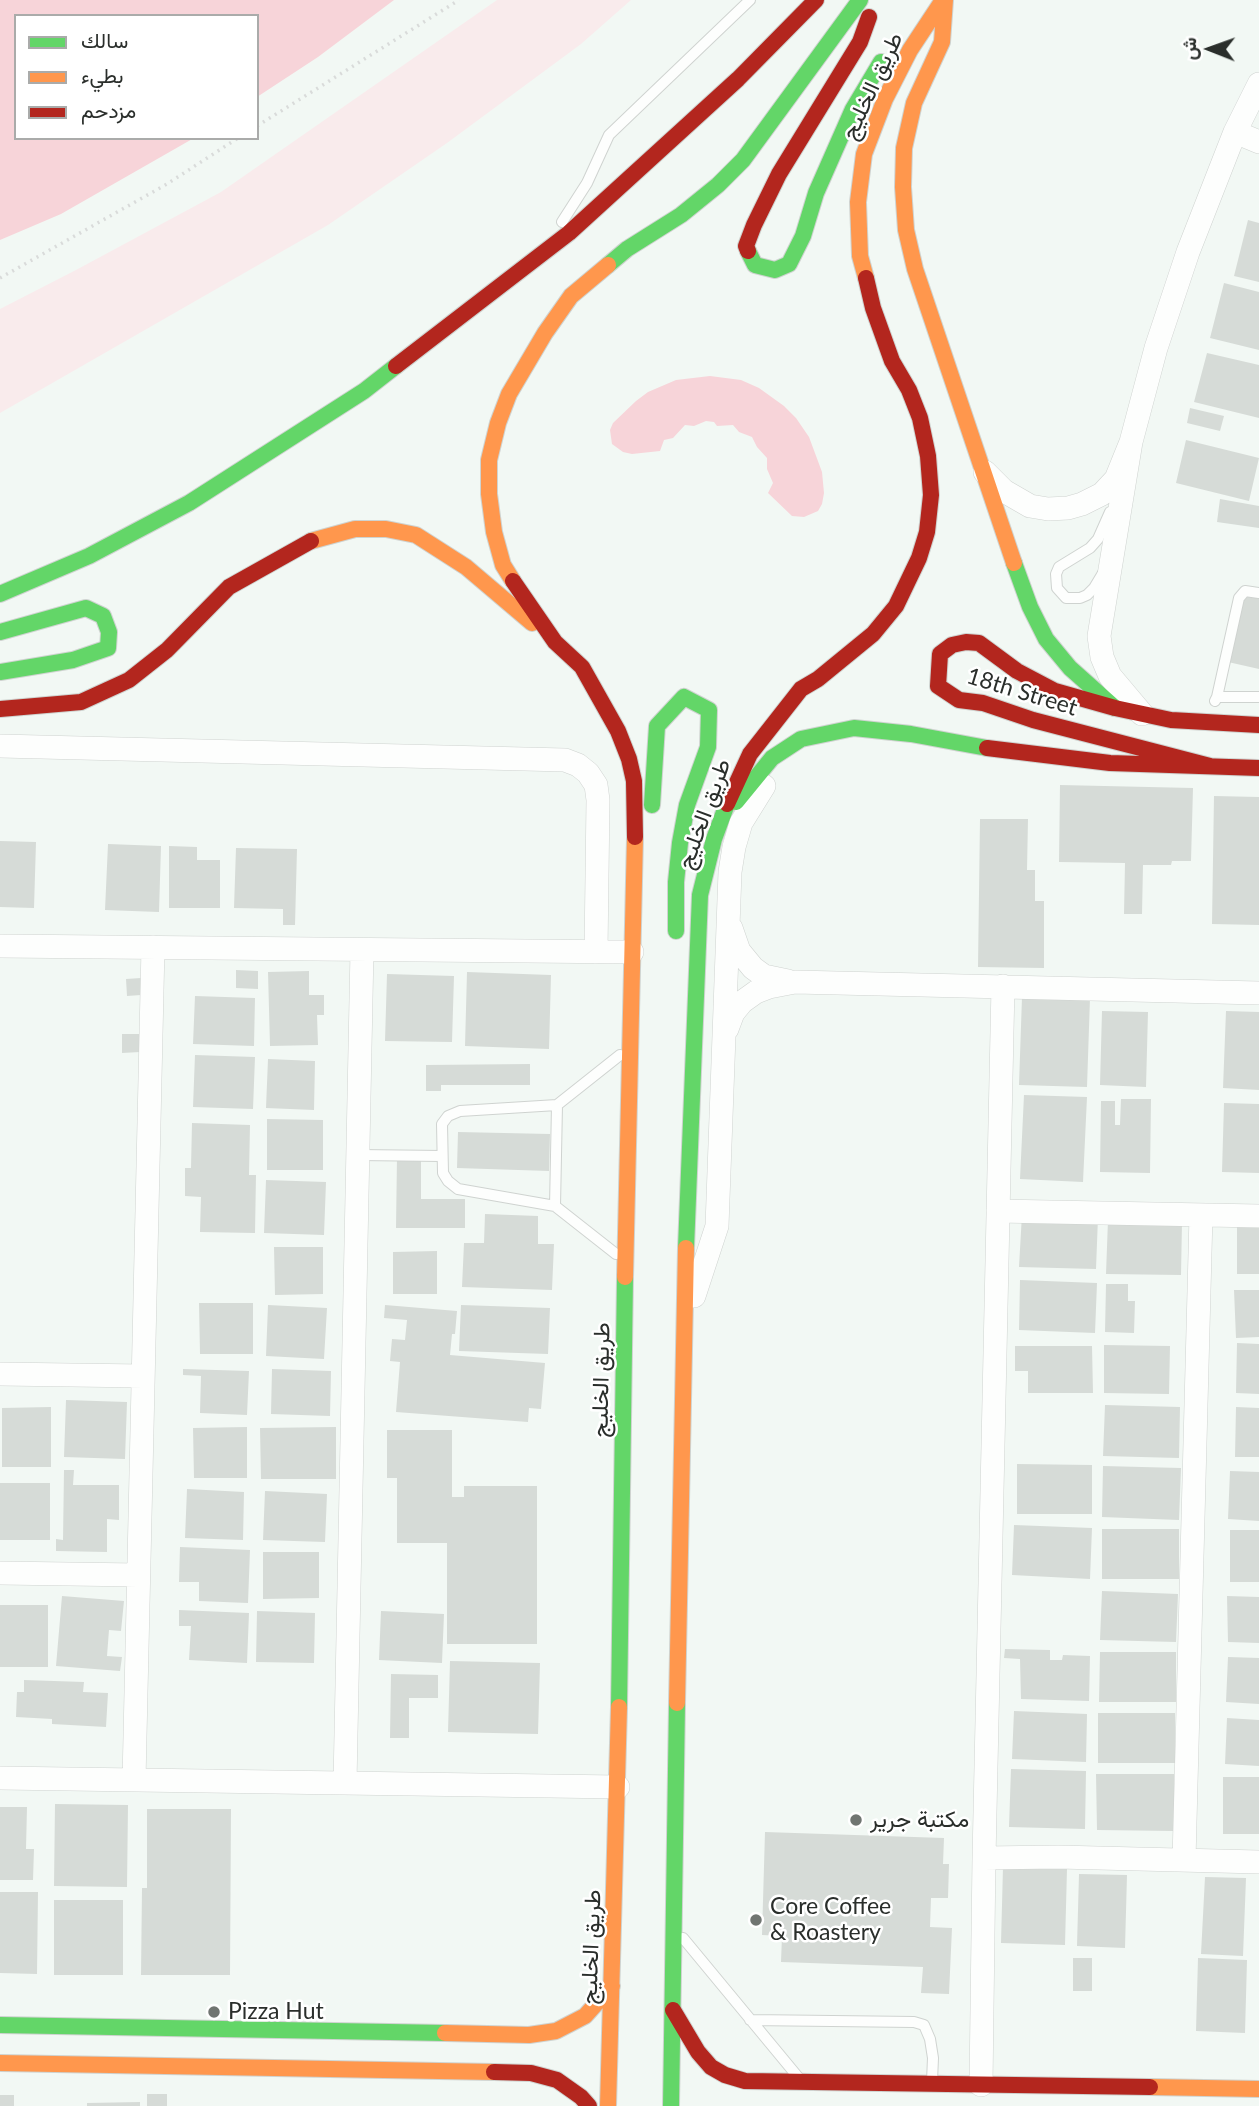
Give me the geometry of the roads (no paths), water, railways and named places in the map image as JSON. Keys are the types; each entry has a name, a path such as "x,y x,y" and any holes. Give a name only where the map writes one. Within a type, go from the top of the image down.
{"main road":[{"path":"0,594 101,550 189,503 238,474 363,391 569,233 738,79 816,0"},
{"path":"555,642 526,603 503,565 494,533 489,494 489,460 498,423 509,394 545,333 571,296 627,249 681,215 719,185 743,160 860,0"},
{"path":"875,0 860,43 779,174 754,225 746,246 755,265 775,270 789,264 803,236 816,193 853,109 886,54 922,32"},
{"path":"944,0 942,42 914,103 904,148 906,230 915,269 1030,607 1046,639 1070,668 1115,709"},
{"name":"طريق الخليج","path":"671,2106 683,1329 700,895 713,839 750,754 801,689 818,679 873,634 896,607 919,558 927,532 931,495 928,456 920,418 909,390 892,361 873,308 860,256 858,202 864,155 886,99 910,50 944,0"},
{"path":"0,709 81,702 129,680 167,650 229,587 302,544 326,535 355,529 386,529 416,535 466,568 555,642"},
{"path":"0,632 86,608 103,616 109,632 108,648 73,660 0,672"},
{"name":"طريق الخليج","path":"555,642 582,667 618,731 629,759 636,805 625,1261 618,1787 608,2106"},
{"name":"18th Street","path":"1210,766 1033,720 983,703 959,700 938,686 940,654 952,645 979,643 1017,671 1055,691 1115,709 1171,720 1259,725"},
{"path":"632,952 649,873 657,726 684,697 709,710 708,747 687,805 680,842 676,882 676,950"},
{"path":"713,839 737,802 772,758 801,739 855,728 1069,759 1259,768"},
{"path":"680,1029 693,1087"},
{"path":"0,2025 529,2035 556,2031 585,2016 612,1986"},
{"path":"673,2010 698,2052 711,2067 745,2081 1259,2089"},
{"path":"0,2063 531,2073 557,2080 582,2097 589,2106"},
{"path":"828,2096 846,2082"}],"street":[{"path":"1142,715 1110,676 1102,657 1099,636 1131,442 1156,348 1188,252 1235,132 1259,84"},
{"path":"1235,132 1259,142"},
{"path":"980,466 993,482 1030,506 1068,508 1101,494 1116,479 1131,442"},
{"path":"683,1329 717,1226 730,872 741,823 768,782 800,756 819,748 842,742 888,740 1019,766 1135,773 1210,766"},
{"path":"0,746 565,760 588,773 596,785 596,952"},
{"path":"729,922 739,951 753,968 764,976 795,982 1259,993"},
{"path":"0,946 632,952"},
{"path":"134,1780 153,947"},
{"path":"345,1783 362,950"},
{"path":"723,1050 733,1013 742,1002 769,987 795,982"},
{"path":"981,2085 1003,986"},
{"path":"998,1210 1259,1216"},
{"path":"1184,1860 1201,1215"},
{"path":"0,1374 143,1376"},
{"path":"0,1573 138,1575"},
{"path":"0,1778 618,1787"},
{"path":"984,1858 1259,1862"}],"lane":[{"path":"541,255 587,183 609,135 750,0"},
{"path":"1111,555 1100,579 1087,596 1073,599 1066,597 1057,588 1056,574 1059,567 1090,548 1098,539 1110,512 1116,479"},
{"path":"1203,723 1217,697 1239,598 1245,591 1259,593"},
{"path":"1217,697 1259,697"},
{"path":"625,1261 555,1206 458,1189 443,1173 442,1124 448,1116 460,1111 557,1105 631,1046"},
{"path":"555,1206 557,1105"},
{"path":"358,1155 442,1156"},
{"path":"674,1928 802,2082"},
{"path":"750,2020 914,2022 924,2025 932,2049 932,2084"}],"place":[{"name":"مكتبة جرير","path":"856,1820"},
{"name":"Core Coffee & Roastery","path":"756,1920"},
{"name":"Pizza Hut","path":"214,2012"}]}
